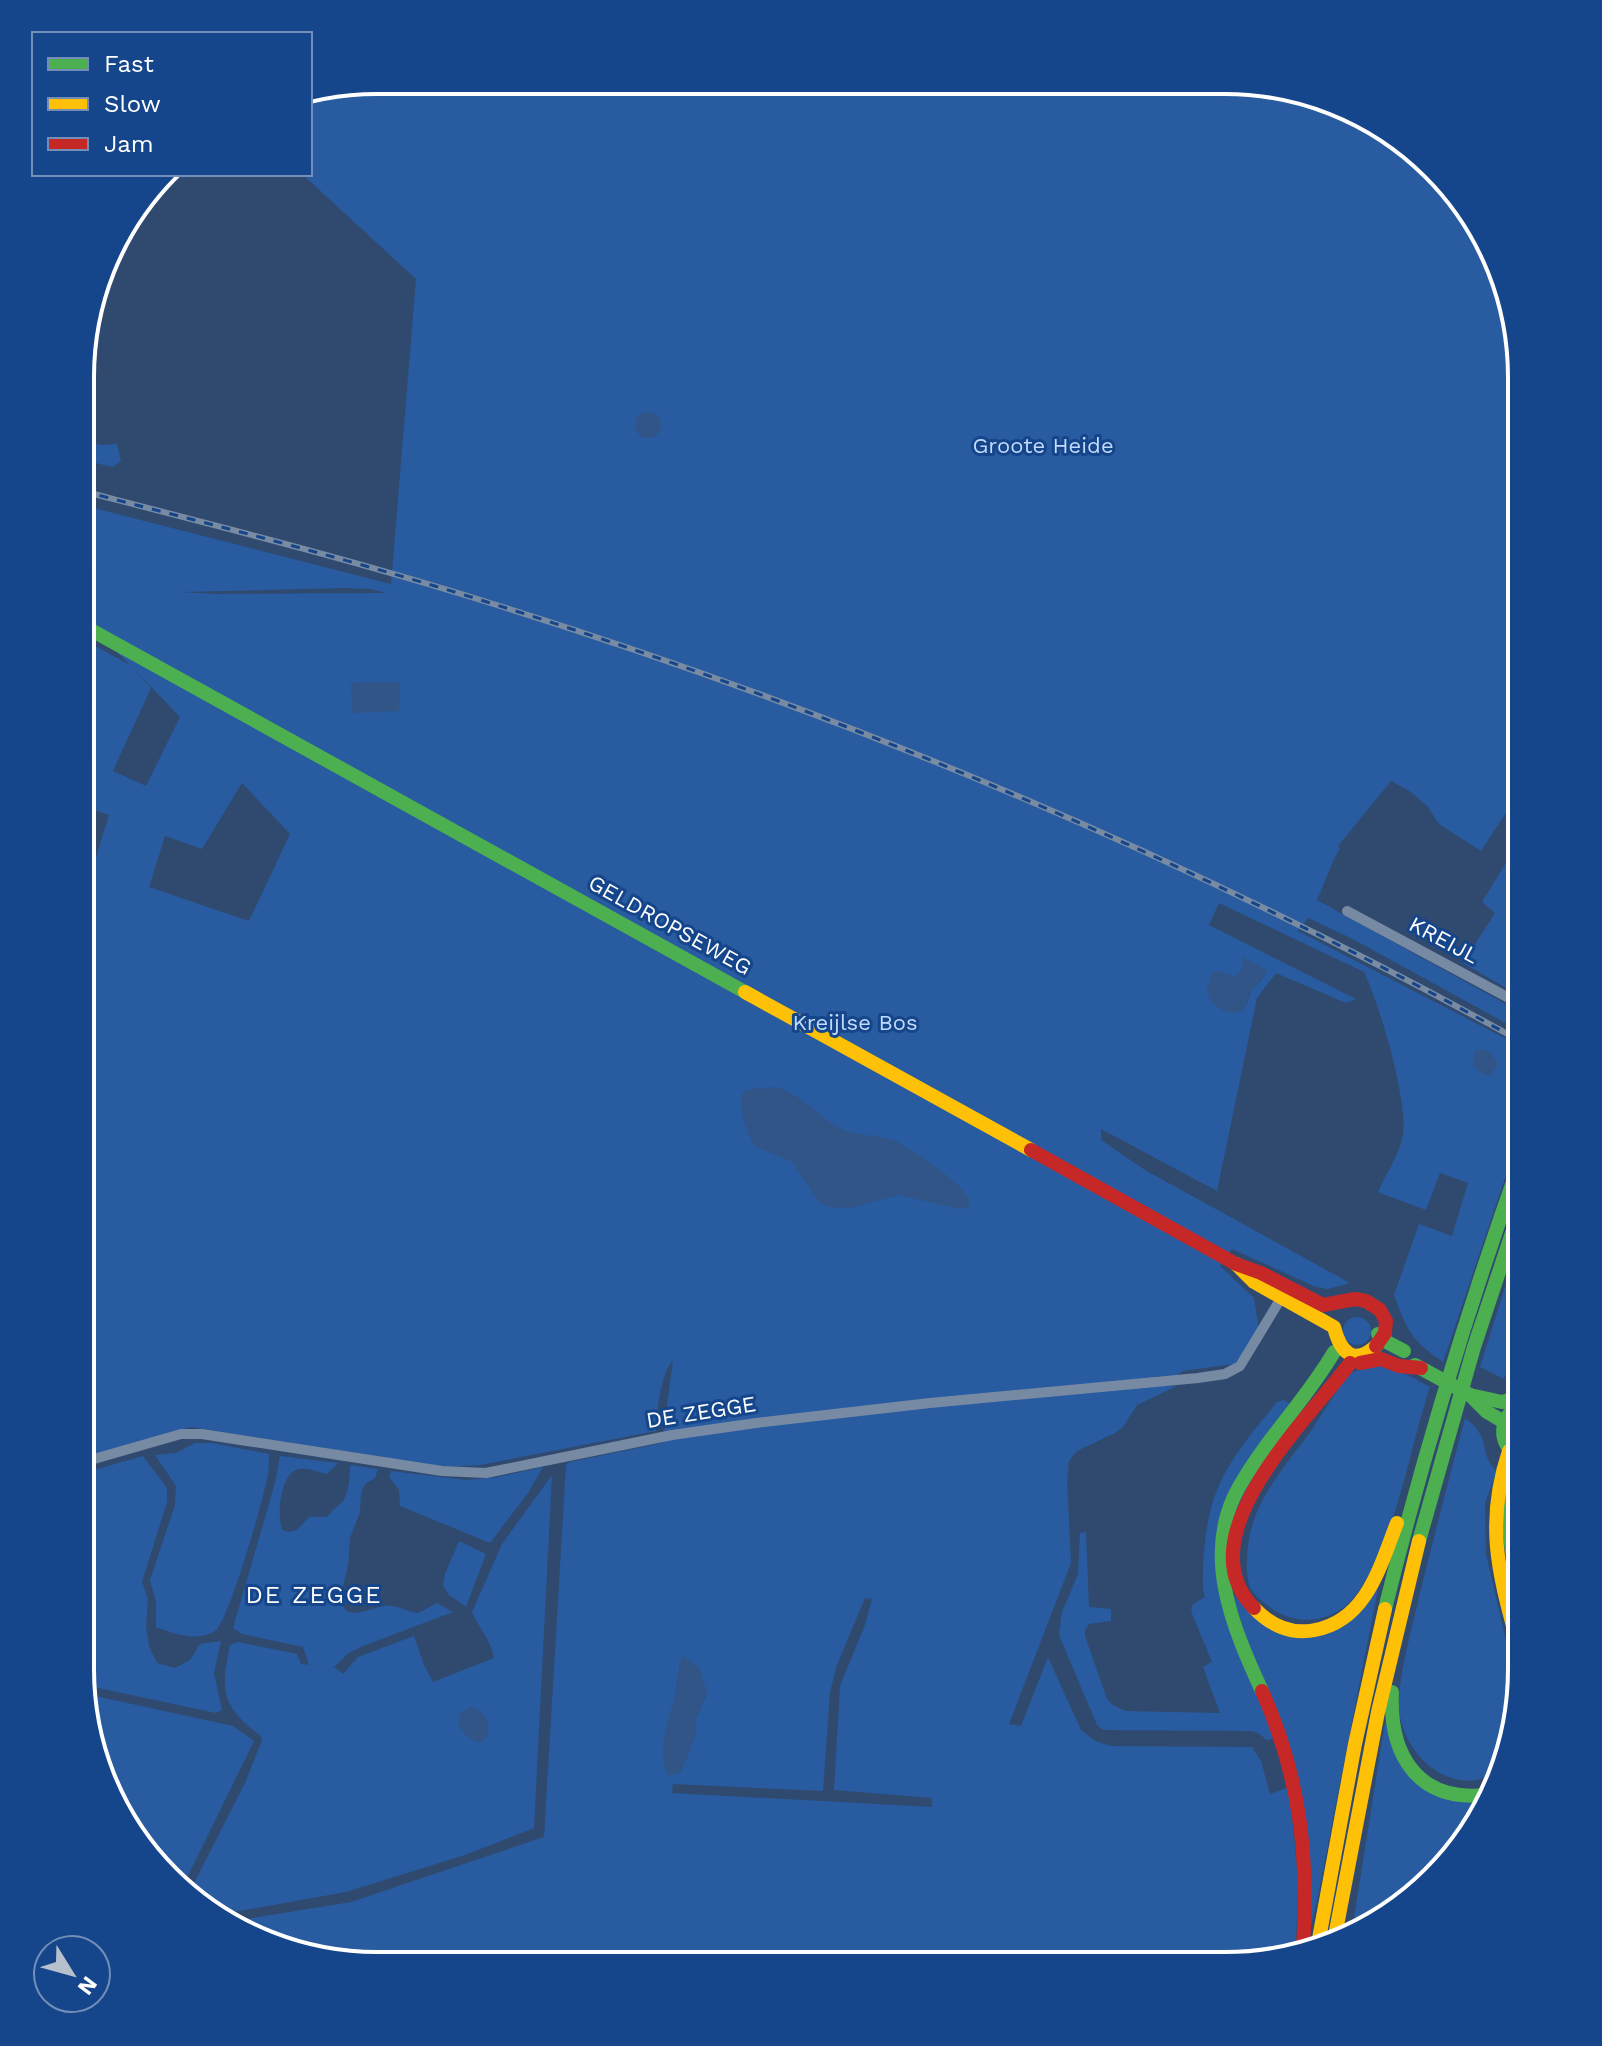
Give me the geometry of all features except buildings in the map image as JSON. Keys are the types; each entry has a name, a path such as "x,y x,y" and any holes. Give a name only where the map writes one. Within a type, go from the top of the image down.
{"main road":[{"name":"GELDROPSEWEG","path":"94,632 1284,1293"},
{"path":"1336,1929 1377,1712 1445,1413 1507,1205"},
{"path":"1462,1358 1507,1241"},
{"path":"1284,1293 1308,1318 1329,1327 1344,1358 1335,1382 1257,1484 1240,1517 1234,1535 1233,1568 1239,1589 1253,1610 1273,1624 1301,1630 1325,1627 1346,1616 1363,1600 1445,1413"},
{"path":"1284,1293 1323,1305 1356,1299 1368,1305 1375,1317 1379,1346 1383,1351 1470,1395 1507,1407"},
{"path":"1329,1327 1345,1309 1368,1305"},
{"path":"1379,1346 1404,1351 1421,1368"},
{"path":"1344,1358 1361,1363 1379,1346"},
{"path":"1303,1941 1305,1877 1293,1780 1279,1728 1227,1604 1220,1561 1224,1527 1241,1483 1308,1393 1344,1358"},
{"path":"1470,1395 1485,1408 1507,1408"},
{"path":"1507,1424 1503,1438 1507,1442"},
{"path":"1319,1936 1338,1825 1366,1691 1421,1469"},
{"path":"1507,1471 1497,1484 1493,1528 1495,1552 1507,1600"},
{"path":"1400,1610 1390,1706 1397,1747 1413,1772 1436,1790 1455,1797 1478,1795"}],"street":[{"name":"KREIJL","path":"1347,911 1508,997"},
{"name":"DE ZEGGE","path":"94,1459 181,1434 202,1434 457,1473 486,1473 672,1435 756,1423 1198,1378 1225,1374 1240,1366 1284,1293"}],"green space":[{"path":"358,95 1262,96 1316,109 1350,123 1397,152 1438,190 1479,252 1503,322 1508,377 1508,810 1481,851 1439,824 1427,806 1391,781 1338,846 1340,849 1317,900 1508,1005 1508,1024 1351,938 1308,918 1298,931 1507,1039 1507,1171 1443,1362 1411,1333 1394,1295 1419,1224 1452,1236 1468,1183 1440,1173 1426,1210 1378,1192 1399,1150 1403,1119 1391,1053 1364,972 1219,903 1209,925 1356,999 1346,1003 1276,973 1257,998 1217,1191 1101,1129 1101,1140 1145,1170 1350,1283 1328,1289 1316,1287 1232,1249 1220,1266 1254,1298 1259,1329 1239,1360 1233,1364 1183,1371 1174,1377 1156,1376 1148,1386 1177,1386 1137,1405 1123,1427 1077,1451 1069,1461 1071,1563 1009,1724 1021,1726 1048,1657 1081,1730 1095,1741 1111,1746 1252,1747 1261,1761 1270,1794 1289,1787 1298,1879 1296,1942 1244,1951 377,1952 322,1947 286,1937 245,1919 351,1902 544,1837 566,1465 662,1443 673,1360 662,1384 656,1431 480,1465 446,1467 191,1427 94,1455 94,864 109,815 94,810 94,646 130,665 94,630 94,508 391,584 416,279 304,176 312,176 312,102","holes":["343,588 387,593 182,592","134,669 180,717 146,786 113,771 151,688","242,783 290,834 249,921 149,887 165,836 202,849","1242,970 1262,980 1252,988 1247,1003 1231,977 1236,978","865,1598 872,1599 865,1625 840,1686 834,1790 932,1798 932,1807 672,1793 673,1784 823,1791 830,1692 837,1665","680,1664 707,1693 695,1720 696,1734 680,1773 675,1699"]},
{"path":"94,443 117,444 121,461 113,467 94,463"},
{"path":"1508,860 1508,989 1463,963 1495,913 1482,902"},
{"path":"1507,1280 1507,1370 1504,1379 1480,1367"},
{"path":"1357,1317 1367,1321 1371,1331 1367,1341 1357,1345 1347,1341 1343,1331 1347,1321"},
{"path":"1376,1364 1404,1373 1430,1387 1393,1519 1372,1569 1349,1603 1328,1616 1303,1620 1291,1618 1268,1606 1249,1585 1248,1547 1256,1515 1281,1471 1343,1382 1353,1372"},
{"path":"1284,1400 1295,1406 1218,1562 1276,1738 1267,1740 1250,1731 1103,1730 1097,1725 1059,1635 1062,1612 1078,1574 1080,1533 1086,1532 1089,1607 1111,1609 1111,1621 1089,1624 1085,1630 1107,1699 1125,1711 1220,1713 1203,1667 1212,1662 1191,1611 1193,1604 1205,1597 1203,1560 1209,1515 1219,1486 1236,1454 1277,1402"},
{"path":"1465,1418 1479,1432 1488,1459 1497,1471 1485,1503 1486,1554 1507,1645 1503,1724 1486,1777 1477,1780 1456,1779 1428,1765 1415,1751 1400,1718 1401,1683 1429,1555"},
{"path":"195,1443 212,1443 269,1454 268,1476 259,1511 228,1607 215,1631 200,1636 178,1634 156,1627 156,1602 150,1580 175,1505 176,1486 155,1455 176,1453"},
{"path":"143,1456 167,1488 167,1502 142,1582 148,1599 146,1626 149,1646 157,1663 175,1668 190,1660 200,1644 221,1641 214,1673 222,1710 216,1713 95,1687 94,1470"},
{"path":"280,1456 338,1463 327,1474 296,1470 286,1480 280,1515 282,1530 289,1532 297,1530 309,1517 327,1517 343,1501 348,1489 350,1465 378,1469 375,1478 365,1484 361,1492 360,1512 350,1538 342,1604 346,1611 352,1612 386,1606 418,1613 437,1603 453,1612 363,1646 349,1653 334,1667 343,1674 358,1657 414,1636 433,1682 494,1658 472,1612 502,1544 552,1475 534,1828 465,1855 346,1892 232,1912 193,1885 245,1783 262,1740 238,1716 227,1697 225,1675 230,1645 238,1642 297,1654 301,1664 309,1665 303,1647 242,1634 233,1628"},
{"path":"543,1467 528,1493 490,1543 400,1506 399,1490 389,1477 391,1471 466,1480"},
{"path":"459,1541 486,1554 466,1607 449,1595 443,1586"},
{"path":"1379,1584 1307,1939 1309,1861 1233,1594 1247,1609 1313,1634"},
{"path":"95,1696 233,1726 254,1741 187,1879 152,1841 123,1794 109,1760"},
{"path":"1385,1722 1410,1772 1478,1797 1438,1856 1397,1894 1354,1921"}],"shaded area":[{"path":"648,412 657,416 661,425 657,434 648,438 639,434 635,425 639,416"},
{"path":"400,682 399,711 352,713 351,683"},
{"path":"1243,957 1267,970 1266,974 1249,994 1244,1010 1226,1011 1216,1005 1206,990 1212,972 1236,977 1242,970"},
{"path":"1482,1049 1491,1053 1498,1064 1491,1075 1485,1075 1473,1066 1475,1051"},
{"path":"771,1087 790,1093 840,1128 903,1145 950,1178 967,1196 970,1204 959,1209 899,1195 850,1208 828,1207 819,1202 791,1161 758,1148 752,1142 743,1119 741,1096 745,1090"},
{"path":"684,1657 699,1667 707,1692 695,1720 696,1734 680,1773 668,1776 663,1748 679,1677 679,1662"},
{"path":"472,1707 484,1715 487,1722 488,1736 481,1743 463,1732 458,1720 464,1710"}],"railway":[{"path":"94,494 235,530 487,602 621,645 885,742 1145,852 1398,975 1507,1034"}],"traffic: fast":[{"path":"94,632 745,992"},
{"path":"1385,1609 1448,1381 1507,1199"},
{"path":"1419,1541 1474,1347 1507,1247"},
{"path":"1378,1334 1404,1351"},
{"path":"1262,1691 1241,1642 1225,1590 1222,1538 1228,1512 1239,1487 1334,1352"},
{"path":"1415,1365 1470,1395 1487,1412 1504,1422"},
{"path":"1470,1395 1507,1401"},
{"path":"1507,1418 1503,1429 1507,1445"},
{"path":"1392,1692 1396,1735 1402,1754 1412,1769 1425,1782 1441,1791 1478,1795"}],"traffic: slow":[{"path":"745,992 1031,1150"},
{"path":"1236,1264 1254,1282 1334,1327 1344,1349 1354,1356 1376,1346"},
{"path":"1507,1457 1501,1479 1496,1530 1507,1603"},
{"path":"1254,1608 1274,1624 1289,1630 1315,1630 1333,1624 1347,1615 1369,1589 1397,1523"},
{"path":"1336,1929 1378,1712 1419,1541"},
{"path":"1320,1936 1355,1744 1385,1609"}],"traffic: jam":[{"path":"1031,1150 1236,1264 1261,1273 1323,1305 1355,1299 1366,1301 1380,1310 1386,1321 1385,1333 1376,1346"},
{"path":"1360,1363 1381,1359 1399,1366 1421,1368"},
{"path":"1254,1608 1236,1579 1233,1547 1242,1514 1283,1446 1350,1363"},
{"path":"1262,1691 1285,1754 1299,1817 1303,1849 1303,1940"}],"district":[{"name":"DE ZEGGE","path":"314,1595"}],"park label":[{"name":"Groote Heide","path":"1043,445"},
{"name":"Kreijlse Bos","path":"855,1022"}]}
